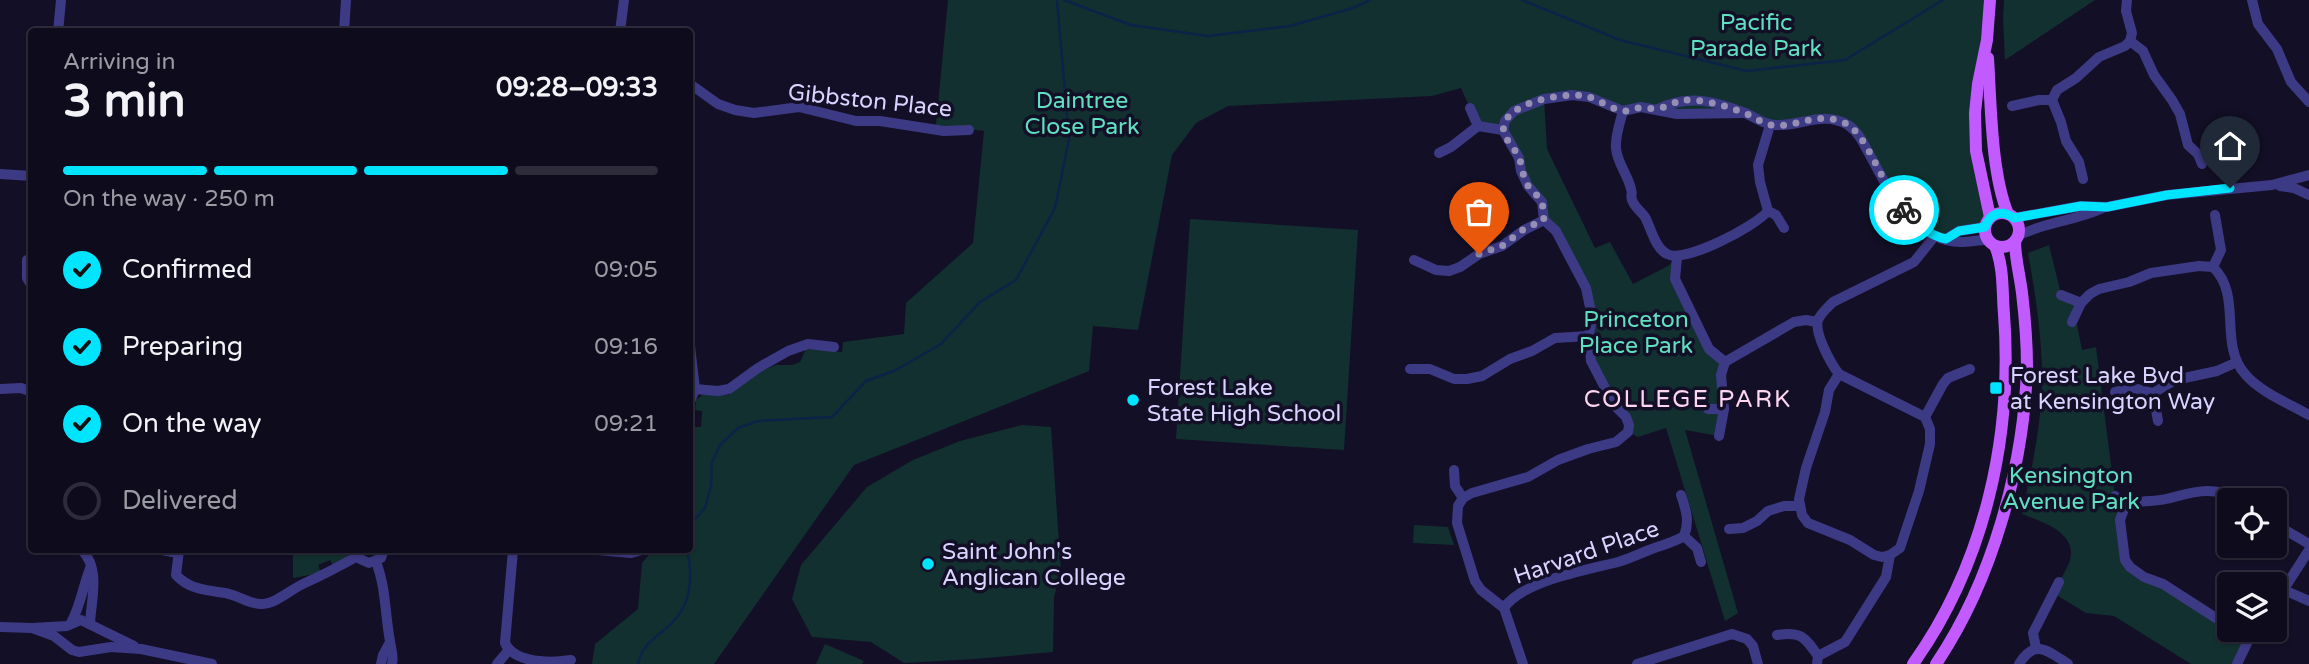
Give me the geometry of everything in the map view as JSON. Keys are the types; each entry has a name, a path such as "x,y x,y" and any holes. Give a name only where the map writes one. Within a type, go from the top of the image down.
{"main road":[{"path":"1913,664 1936,627 1970,558 1996,467 2004,413 2007,354 2002,262 1989,232 1976,151 1975,113 1987,40 1990,0"},
{"path":"1936,664 1969,605 1990,554 2006,506 2023,417 2027,367 2016,238 2018,226 2001,197 1992,120 1987,40"},
{"path":"1989,232 1999,213 2011,216"},
{"path":"1989,232 2006,247 2016,238"}],"street":[{"path":"58,28 61,0"},
{"path":"344,28 346,0"},
{"path":"620,28 624,0"},
{"path":"2083,179 2079,162 2066,141 2052,100 2057,90 2076,78 2099,57 2130,41 2132,33 2126,11 2127,0"},
{"path":"2252,0 2258,24 2277,49 2291,82 2309,102"},
{"path":"2130,41 2143,51 2154,75 2172,100 2180,114 2188,145 2198,154 2202,164"},
{"name":"Gibbston Place","path":"693,86 718,104 735,110 754,113 799,107 856,121 880,121 944,131 969,130"},
{"path":"1523,664 1504,608 1481,590 1475,581 1457,523 1458,506 1463,498 1486,488 1528,477 1558,460 1616,442 1628,432 1629,425 1626,417 1614,404 1591,361 1589,336 1592,317 1586,288 1556,231 1544,220 1542,202 1528,186 1519,158 1503,130 1505,121 1514,111 1544,99 1572,94 1588,97 1623,111 1641,107 1677,114 1745,113 1770,125 1828,118 1846,124 1858,134 1890,194 1923,230 1934,237 1960,242 1989,232"},
{"path":"2012,106 2052,100"},
{"path":"1471,108 1478,126"},
{"path":"1623,111 1616,148 1632,199 1643,214 1660,249 1667,255 1689,255 1736,234 1768,211"},
{"path":"1770,125 1758,165 1760,182 1768,211 1776,215 1784,228"},
{"path":"1439,153 1478,126 1503,130"},
{"path":"0,174 28,176"},
{"path":"2016,238 2034,228 2084,217 2107,207 2167,195 2272,185 2309,175"},
{"path":"2309,181 2309,187"},
{"path":"2272,185 2294,188 2309,195"},
{"path":"2011,216 2081,206 2107,207"},
{"path":"2213,267 2221,250 2216,215"},
{"path":"1414,260 1436,270 1449,271 1479,254 1502,246 1524,229 1544,220"},
{"path":"1839,374 1829,390 1825,412 1806,468 1799,506 1808,523 1850,540 1874,555 1891,555 1899,548 1919,491 1930,444 1930,429 1925,417 1839,374 1833,367 1818,332 1818,322 1823,311 1833,302 1914,262 1934,237"},
{"path":"1677,257 1675,279 1709,349 1725,362"},
{"path":"27,260 28,280"},
{"path":"2072,322 2081,303 2099,289 2129,282 2151,273 2199,266 2213,267 2222,275 2227,285 2229,324 2237,362 2243,372 2253,382 2309,415"},
{"path":"2061,295 2081,303"},
{"path":"1719,436 1724,409 1721,375 1725,362 1794,322 1818,322"},
{"path":"1410,369 1430,369 1454,379 1467,379 1482,376 1510,359 1555,338 1589,336"},
{"path":"695,389 729,389 758,368 788,351 808,344 834,347"},
{"path":"2115,392 2134,388 2153,393 2175,380 2217,371 2237,362"},
{"path":"1925,417 1948,378 1970,369"},
{"path":"693,372 693,394"},
{"path":"0,389 21,388 28,391"},
{"path":"2153,393 2158,421"},
{"path":"1708,409 1724,409"},
{"path":"1454,470 1455,486 1463,498"},
{"path":"2217,492 2192,491 2164,500 2133,502 2124,509 2120,520 2125,560 2130,567 2217,618"},
{"name":"Harvard Place","path":"1504,608 1511,598 1523,591 1581,570 1621,561 1675,542 1684,536 1687,528 1688,517 1681,495"},
{"path":"2115,496 2124,509"},
{"path":"1729,529 1743,528 1769,511 1784,506 1799,506"},
{"path":"2287,531 2309,544"},
{"name":"Harvard Place","path":"1684,536 1697,548 1701,562"},
{"path":"2287,585 2309,550"},
{"path":"84,553 91,566 94,585 92,626 95,640 88,650 84,664"},
{"path":"178,553 176,575 184,583 198,589 237,595 254,603 264,604 318,579 357,553 366,562 376,562 383,553"},
{"path":"513,553 505,643 508,651 514,656 550,663 571,660"},
{"path":"1777,635 1792,632 1806,638 1818,660 1846,642 1886,577 1891,555"},
{"path":"376,562 381,575 394,656 392,664"},
{"path":"74,664 64,635 78,611 91,566"},
{"path":"2036,648 2034,633 2059,582"},
{"path":"2287,591 2309,601"},
{"path":"0,627 69,625 81,620 141,649"},
{"path":"32,628 54,636 79,652 111,647 141,649 212,664"},
{"path":"1637,664 1732,634 1747,639 1753,646 1758,664"},
{"path":"381,664 390,642"},
{"path":"2237,664 2248,642"},
{"path":"2019,664 2026,653 2036,648 2048,651 2068,664"},
{"path":"497,664 508,651"}],"green space":[{"name":"Daintree Close Park","path":"948,0 1986,0 1975,84 1987,216 1980,227 1934,237 1899,205 1858,134 1828,118 1779,126 1744,113 1623,111 1589,97 1544,99 1547,149 1595,248 1610,242 1633,284 1668,266 1677,257 1675,279 1709,349 1725,362 1719,436 1685,430 1738,613 1725,621 1666,428 1638,437 1628,432 1629,425 1591,361 1586,288 1544,220 1542,202 1503,130 1478,126 1461,88 1432,96 1228,106 1196,123 1172,155 1138,330 1093,326 1089,371 854,465 714,664 592,664 595,644 638,609 642,563 650,553 693,553 693,431 694,427 701,427 702,411 695,410 696,400 702,395 729,395 757,373 776,365 800,362 806,349 842,352 843,342 904,334 906,303 973,243 984,131 936,125"},
{"path":"2004,0 2095,0 2005,60"},
{"path":"1190,219 1358,230 1344,450 1176,439"},
{"name":"Kensington Avenue Park","path":"2049,245 2061,294 2081,303 2072,322 2077,325 2082,350 2096,347 2115,496 2124,509 2125,560 2217,619 2217,642 2247,642 2234,664 2191,664 2114,616 2086,613 2053,593 2069,563 2069,544 2057,530 2022,514 2036,443 2042,388 2039,326 2028,253"},
{"name":"Saint John's Anglican College","path":"1022,425 1051,427 1061,571 1054,597 1053,652 904,663 871,642 812,637 792,599 801,565 867,487 913,460 960,441"},
{"path":"1414,525 1448,527 1454,545 1413,543"},
{"path":"293,553 349,553 346,560 334,567 330,560 318,565 321,573 293,578"},
{"path":"825,644 864,661 862,664 816,664"}],"waterway":[{"path":"693,522 705,508 711,486 712,462 720,445 738,428 758,421 832,417 866,381 896,370 941,344 980,302 1016,280 1055,208 1069,139 1057,0"},
{"path":"1064,0 1131,25 1208,36 1290,26 1353,8 1370,0"},
{"path":"1522,0 1620,40 1747,71 1845,60 1943,0"},
{"path":"638,664 644,648 673,622 685,604 690,583 687,553"}],"way so far":[{"path":"1479,254 1502,246 1524,229 1544,220 1542,202 1528,186 1519,158 1505,137 1505,121 1514,111 1530,104 1572,94 1588,97 1623,111 1641,107 1658,109 1674,101 1699,100 1723,105 1770,125 1828,118 1846,124 1858,134 1890,194 1904,210"}],"place":[{"name":"Forest Lake Bvd at Kensington Way","path":"1996,388"},
{"name":"Forest Lake State High School","path":"1133,400"},
{"name":"Saint John's Anglican College","path":"928,564"}],"district":[{"name":"COLLEGE PARK","path":"1688,399"}],"route":[{"path":"1904,210 1923,230 1934,237 1946,239 1959,231 1985,227 1990,217 1999,213 2014,218 2081,206 2107,207 2167,195 2230,188"}],"park label":[{"name":"Pacific Parade Park","path":"1756,35"},
{"name":"Princeton Place Park","path":"1636,332"}]}
